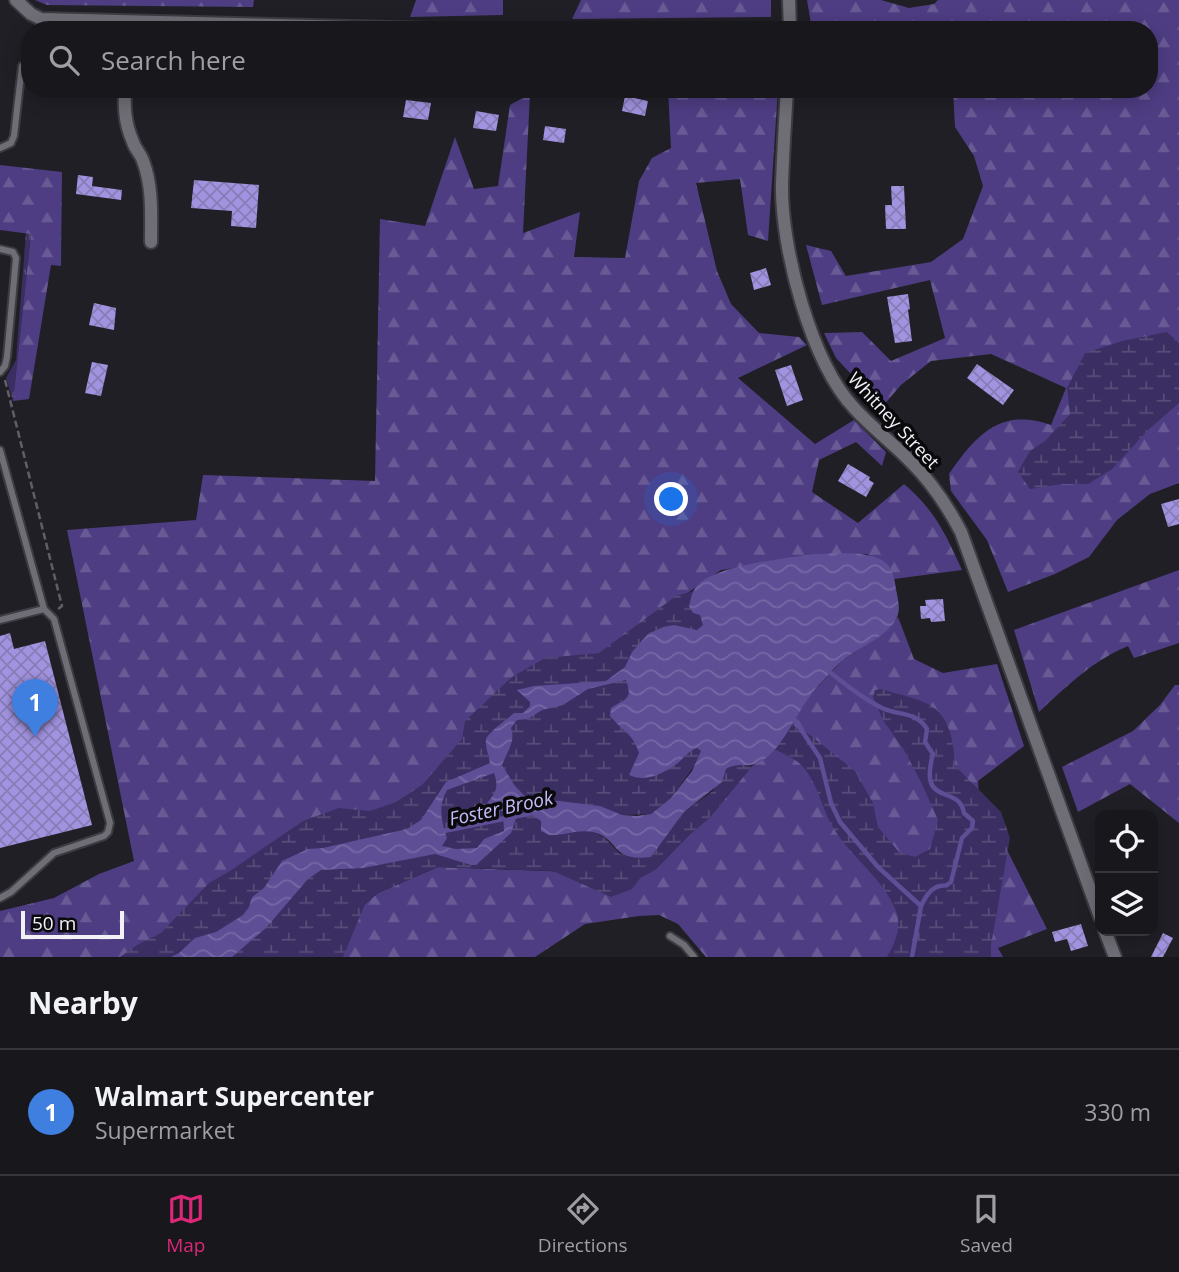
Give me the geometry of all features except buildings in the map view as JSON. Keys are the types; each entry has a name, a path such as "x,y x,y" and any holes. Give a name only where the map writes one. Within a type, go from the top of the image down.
{"street":[{"path":"16,0 41,19 70,21"},
{"path":"789,0 790,21"},
{"path":"125,98 124,116 133,144 143,159 149,181 152,208 150,242"},
{"name":"Whitney Street","path":"787,98 783,215 795,275 811,332 836,385 854,408 914,465 951,513 961,532 1095,903"},
{"path":"1107,936 1115,957"}],"lane":[{"path":"0,148 11,143 15,136 21,76"},
{"path":"0,249 13,252 16,258 7,357 0,372"},
{"path":"0,450 44,609 54,619 110,818 110,828 100,839 54,853 11,892 0,898"},
{"path":"0,620 44,609"},
{"path":"670,936 684,945 694,957"}],"path":[{"path":"5,380 62,606 58,609"}],"green space":[{"path":"35,0 254,0 253,7 47,5"},
{"path":"416,0 503,0 503,15 410,17"},
{"path":"581,0 771,0 771,17 572,19"},
{"path":"807,0 881,0 909,8 934,4 938,0 1179,0 1179,483 1150,494 1117,520 1089,557 1055,574 1008,592 987,540 951,491 949,474 969,447 991,428 1018,420 1033,420 1051,425 1066,388 991,354 931,361 901,385 882,407 836,358 824,333 862,332 891,361 945,338 930,280 822,305 806,245 831,251 846,276 931,262 963,239 983,186 974,156 955,127 953,98 1158,98 1158,21 810,21"},
{"path":"523,98 530,98 523,233 580,212 574,257 625,258 639,181 652,158 671,148 668,98 777,98 768,241 748,235 740,179 696,183 717,271 731,304 759,333 799,337 807,345 738,378 815,444 854,420 886,452 882,466 856,442 819,460 812,492 858,523 904,484 932,513 962,570 894,579 890,568 867,554 774,562 721,570 461,748 454,770 171,957 0,957 0,911 54,898 99,874 134,861 67,530 196,520 203,475 375,481 380,219 425,226 455,137 474,189 498,186 510,105"},
{"path":"0,165 62,172 61,266 51,265 29,399 13,401 31,234 0,230"},
{"path":"26,232 31,233 13,401 6,378 16,360"},
{"path":"1167,332 1179,343 1179,403 1148,430 1112,469 1088,484 1062,484 1030,489 1018,472 1030,451 1045,441 1070,414 1067,388 1085,353 1122,341"},
{"path":"1179,570 1179,643 1134,658 1128,646 1115,652 1080,675 1039,712 1014,630"},
{"path":"693,591 710,620 630,693 627,700 620,702 678,763 691,749 697,748 701,751 700,758 671,798 651,814 622,815 595,832 620,854 651,857 684,812 713,791 726,769 735,764 752,766 710,817 656,869 641,877 632,889 611,897 553,871 438,867 378,893 365,904 343,957 120,957 161,933 209,883 303,821 339,808 370,811 396,802 422,785 462,739 465,721 512,677 545,658 599,653 676,596"},
{"path":"898,617 914,659 943,673 997,664 1024,746 978,781 980,810 1002,840 1047,929 998,948 1003,957 706,957 678,924 659,915 585,924 535,957 282,957 357,911 378,893 438,867 572,872 636,880 656,869 710,817 752,766 765,759 781,740 809,696 842,661 890,627"},
{"path":"1175,685 1179,685 1179,823 1130,784 1078,812 1062,767 1133,731 1160,705"},
{"path":"882,689 926,703 941,714 952,738 955,766 1001,812 1010,838 991,957 887,957 898,929 898,917 891,899 834,829 810,776 795,760 774,749 791,724 810,735 855,771 873,803 878,827 899,852 915,857 930,849 938,820 921,782 904,750 883,720 873,697 875,690"}],"water":[{"path":"814,554 866,555 884,562 892,571 895,581 899,606 896,620 881,635 847,657 832,671 812,694 773,752 759,763 726,769 722,782 684,812 651,857 628,856 602,835 593,832 549,835 541,831 541,821 520,807 511,833 476,865 435,854 363,868 321,870 308,879 266,928 232,957 171,957 195,938 216,932 243,915 252,897 264,888 282,861 308,849 407,829 421,820 446,782 490,763 487,737 514,713 523,713 530,706 530,702 517,690 534,686 606,681 625,667 632,652 648,634 674,625 697,630 703,625 700,615 693,613 689,606 693,592 702,581 749,564","holes":["626,680 629,691 627,698 611,708 610,716 630,737 639,753 629,775 642,778 655,776 673,767 694,749 701,751 692,771 671,798 651,814 636,816 622,815 600,806 526,797 515,786 502,765 512,742 511,728 517,720 528,719 542,710 563,705 588,689","494,773 496,790 487,803 490,810 503,811 504,831 484,839 477,848 456,849 442,846 447,838 441,813 447,790"]}],"waterway":[{"path":"831,673 875,704 923,723 927,729 925,742 933,754 931,782 935,789 961,804 964,813 973,821 972,828 962,838 951,882 933,889 921,906"},
{"name":"Foster Brook","path":"792,716 820,758 831,803 840,822 878,867 921,906 912,957"},
{"name":"Foster Brook","path":"439,832 533,813"}],"place":[{"name":"Walmart Supercenter","path":"35,737"}]}
